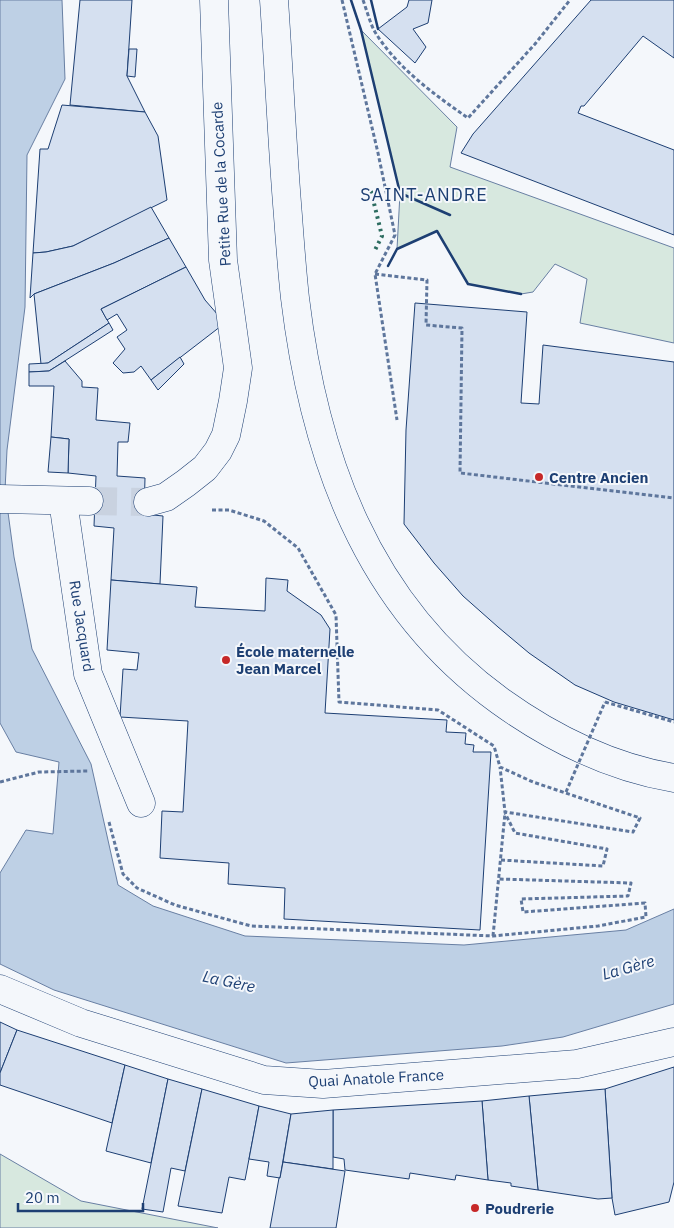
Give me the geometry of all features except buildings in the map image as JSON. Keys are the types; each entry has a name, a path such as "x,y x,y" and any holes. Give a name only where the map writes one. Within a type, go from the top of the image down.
{"main road":[{"name":"Petite Rue de la Cocarde","path":"148,502 166,497 186,483 204,468 218,451 226,435 238,368 223,260 214,0"},
{"path":"274,0 295,298 308,378 320,432 340,492 362,539 388,585 416,623 447,657 482,688 523,718 562,741 607,760 648,774 674,778"},
{"name":"Rue Jacquard","path":"0,498 76,501 88,674 141,803"},
{"name":"Quai Anatole France","path":"0,989 82,1023 264,1080 324,1084 577,1064 674,1042"}],"path":[{"path":"342,0 395,235 375,274 397,420"},
{"path":"363,0 375,32 388,50 432,93 468,118 535,44 570,0"},
{"path":"375,274 427,280 426,325 462,328 460,473 674,498"},
{"path":"211,510 229,510 264,521 298,548 336,615 339,702 438,710 494,746 500,767 505,812 494,936"},
{"path":"566,792 605,702 674,722"},
{"path":"500,767 534,782 640,818 633,832 505,812"},
{"path":"0,782 39,772 95,770"},
{"path":"500,860 603,866 607,850 516,832 505,812"},
{"path":"108,817 122,874 136,888 176,905 251,926 494,936 598,926 646,917 645,903 523,912 522,899 628,896 631,883 499,879"}],"shaded area":[{"path":"361,30 457,127 450,167 674,248 674,343 580,323 587,279 555,264 533,292 521,294 468,284 437,231 397,249 400,193"},
{"path":"0,1154 81,1201 218,1228 0,1228"}],"water":[{"name":"La Gère","path":"0,0 62,0 65,79 27,155 25,307 7,450 5,490 14,557 32,649 91,764 118,885 153,906 245,936 464,945 626,930 674,909 674,1004 563,1037 502,1046 286,1063 54,990 0,964 0,873 26,830 53,834 59,762 16,752 0,723"}],"tunnel":[{"path":"89,501 148,502"}],"hedge":[{"path":"371,191 382,236 374,252"}],"wall":[{"path":"351,0 361,30 400,193 450,215"},
{"path":"371,0 378,29"},
{"path":"388,266 397,249 437,231 468,284 521,294"}],"place":[{"name":"Centre Ancien","path":"539,477"},
{"name":"École maternelle Jean Marcel","path":"226,660"},
{"name":"Poudrerie","path":"475,1208"}],"district":[{"name":"SAINT-ANDRE","path":"424,194"}]}
